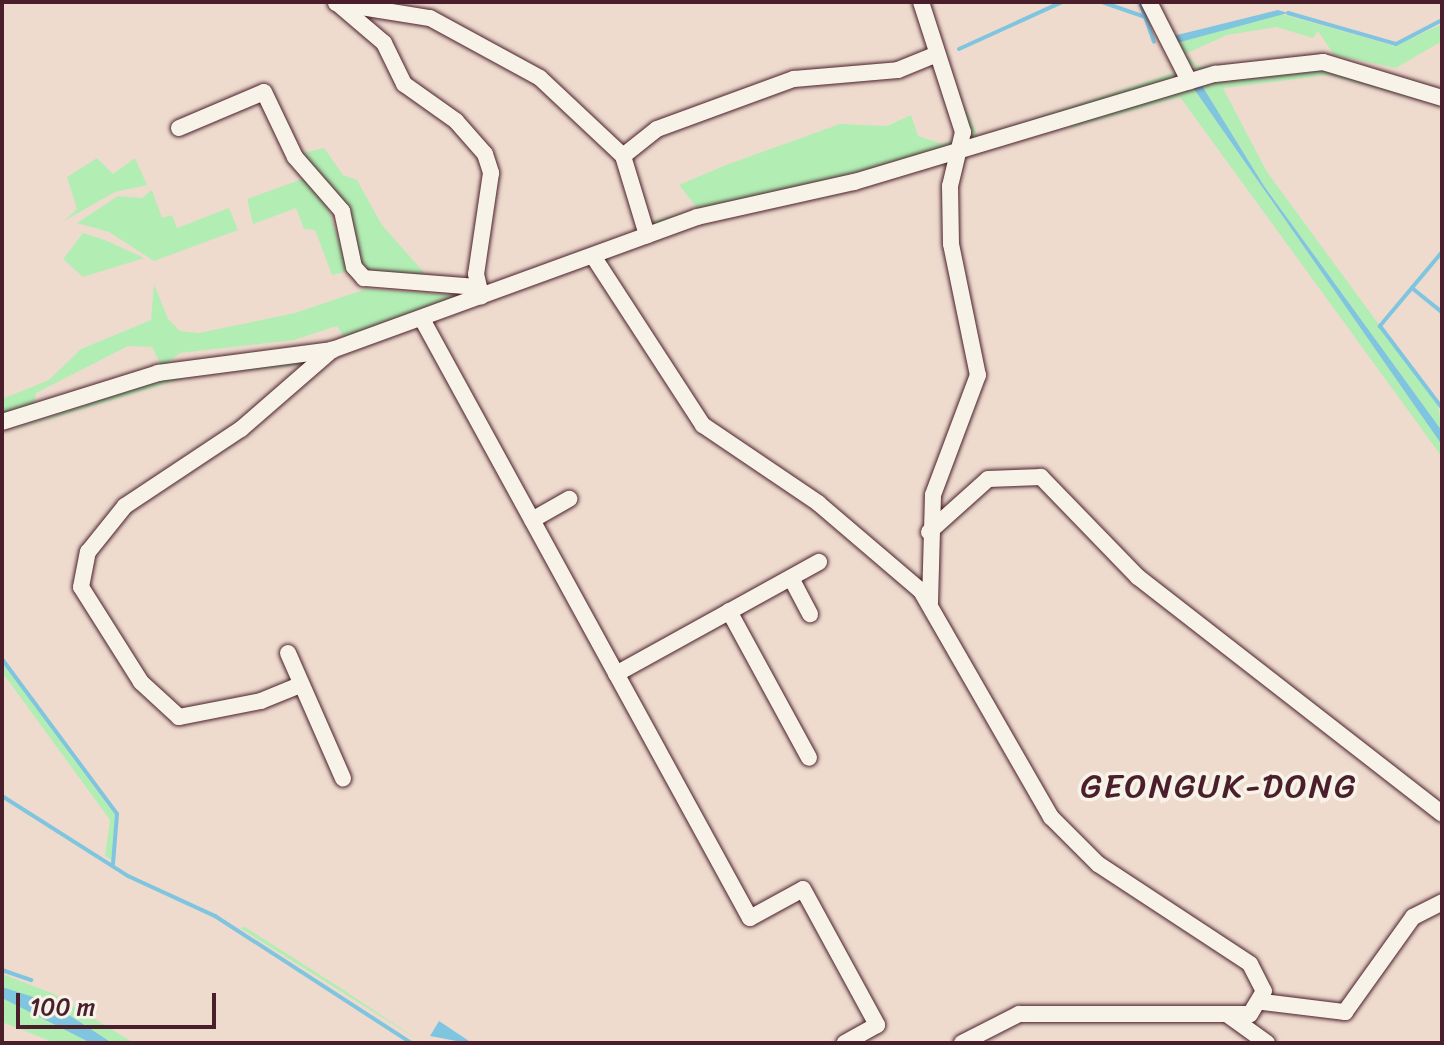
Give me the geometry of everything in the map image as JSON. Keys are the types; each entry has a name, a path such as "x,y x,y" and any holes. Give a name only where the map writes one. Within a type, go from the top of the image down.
{"street":[{"path":"336,2 430,18 510,60 574,105 623,156 647,235"},
{"path":"336,2 384,43 404,84 456,121 485,154 491,173 480,293"},
{"path":"921,2 937,54 958,102 962,151 950,186 951,244 978,375 933,495 929,532 930,603"},
{"path":"1149,2 1189,81"},
{"path":"623,156 657,129 794,79 898,70 937,54"},
{"path":"2,422 158,373 332,350 422,319 480,293 595,259 647,235 962,151 1189,81 1323,62 1442,98"},
{"path":"179,128 264,92 295,157 342,211 354,267 364,278 480,293"},
{"path":"595,259 703,425 839,519 930,603 1051,817 1098,864 1250,964 1263,1002"},
{"path":"422,319 750,918 803,889 877,1025 845,1043"},
{"path":"300,685 261,701 179,717 141,682 81,587 88,552 125,506 241,429 332,350"},
{"path":"929,532 988,479 1041,477 1138,577 1442,814"},
{"path":"532,520 569,499"},
{"path":"616,674 819,562"},
{"path":"791,578 810,614"},
{"path":"729,611 809,758"},
{"path":"288,653 343,778"},
{"path":"962,1043 1019,1014 1250,1014 1263,1002 1345,1012 1413,917 1442,902"},
{"path":"1228,1015 1267,1043"}],"green space":[{"path":"1278,13 1395,46 1442,24 1442,41 1396,68 1334,55 1318,31 1313,38 1276,27 1227,35 1185,54 1199,67 1326,55 1422,86 1362,67 1200,73 1173,44"},
{"path":"1321,70 1442,106 1328,75 1223,88 1267,172 1438,405 1442,431 1264,186 1201,84 1194,89 1442,445 1442,457 1180,97 1071,128 1070,122 1196,84"},
{"path":"1173,73 1177,78 970,140 968,136 965,106 978,137"},
{"path":"911,115 918,136 943,144 959,138 957,149 655,225 649,222 698,209 679,185 726,165 840,124 887,126"},
{"path":"324,148 343,175 357,180 382,225 428,277 365,269 300,154"},
{"path":"97,158 113,174 135,158 147,185 115,192 64,221 77,209 67,177"},
{"path":"305,178 325,199 349,271 332,275 315,230 304,229 296,208 253,224 247,199"},
{"path":"152,190 162,218 172,215 177,228 229,208 238,230 154,261 109,232 77,223 118,196 142,198"},
{"path":"83,233 144,258 83,277 63,259"},
{"path":"154,284 168,319 180,331 199,333 295,313 366,289 470,296 346,340 337,326 294,340 180,353 162,367 152,347 128,346 36,393 34,406 2,416 2,399 49,380 81,349 151,320"},
{"path":"314,360 302,377 268,405 223,433 310,364 191,376 2,434 179,373"},
{"path":"2,662 115,815 112,860 105,856 110,820 2,672"},
{"path":"245,927 339,987 423,1043 240,928"},
{"path":"2,974 54,994 134,1043 112,1043 2,987"},
{"path":"2,998 38,1012 91,1043 55,1043 2,1022"}],"water":[{"path":"1278,10 1288,13 1173,44 1169,37"},
{"path":"1201,84 1264,186 1442,431 1442,445 1194,89"},
{"path":"2,987 49,1002 112,1043 91,1043 2,998"},
{"path":"439,1021 469,1041 430,1036"}],"waterway":[{"path":"959,49 1062,2"},
{"path":"1102,2 1145,17"},
{"path":"1140,2 1154,42"},
{"path":"1288,13 1396,44 1442,20"},
{"path":"1442,252 1380,326 1442,408"},
{"path":"1412,288 1442,312"},
{"path":"2,659 117,814 113,864"},
{"path":"2,796 128,876 215,916 411,1043"},
{"path":"2,970 31,980"}],"district":[{"name":"GEONGUK-DONG","path":"1219,787"}]}
